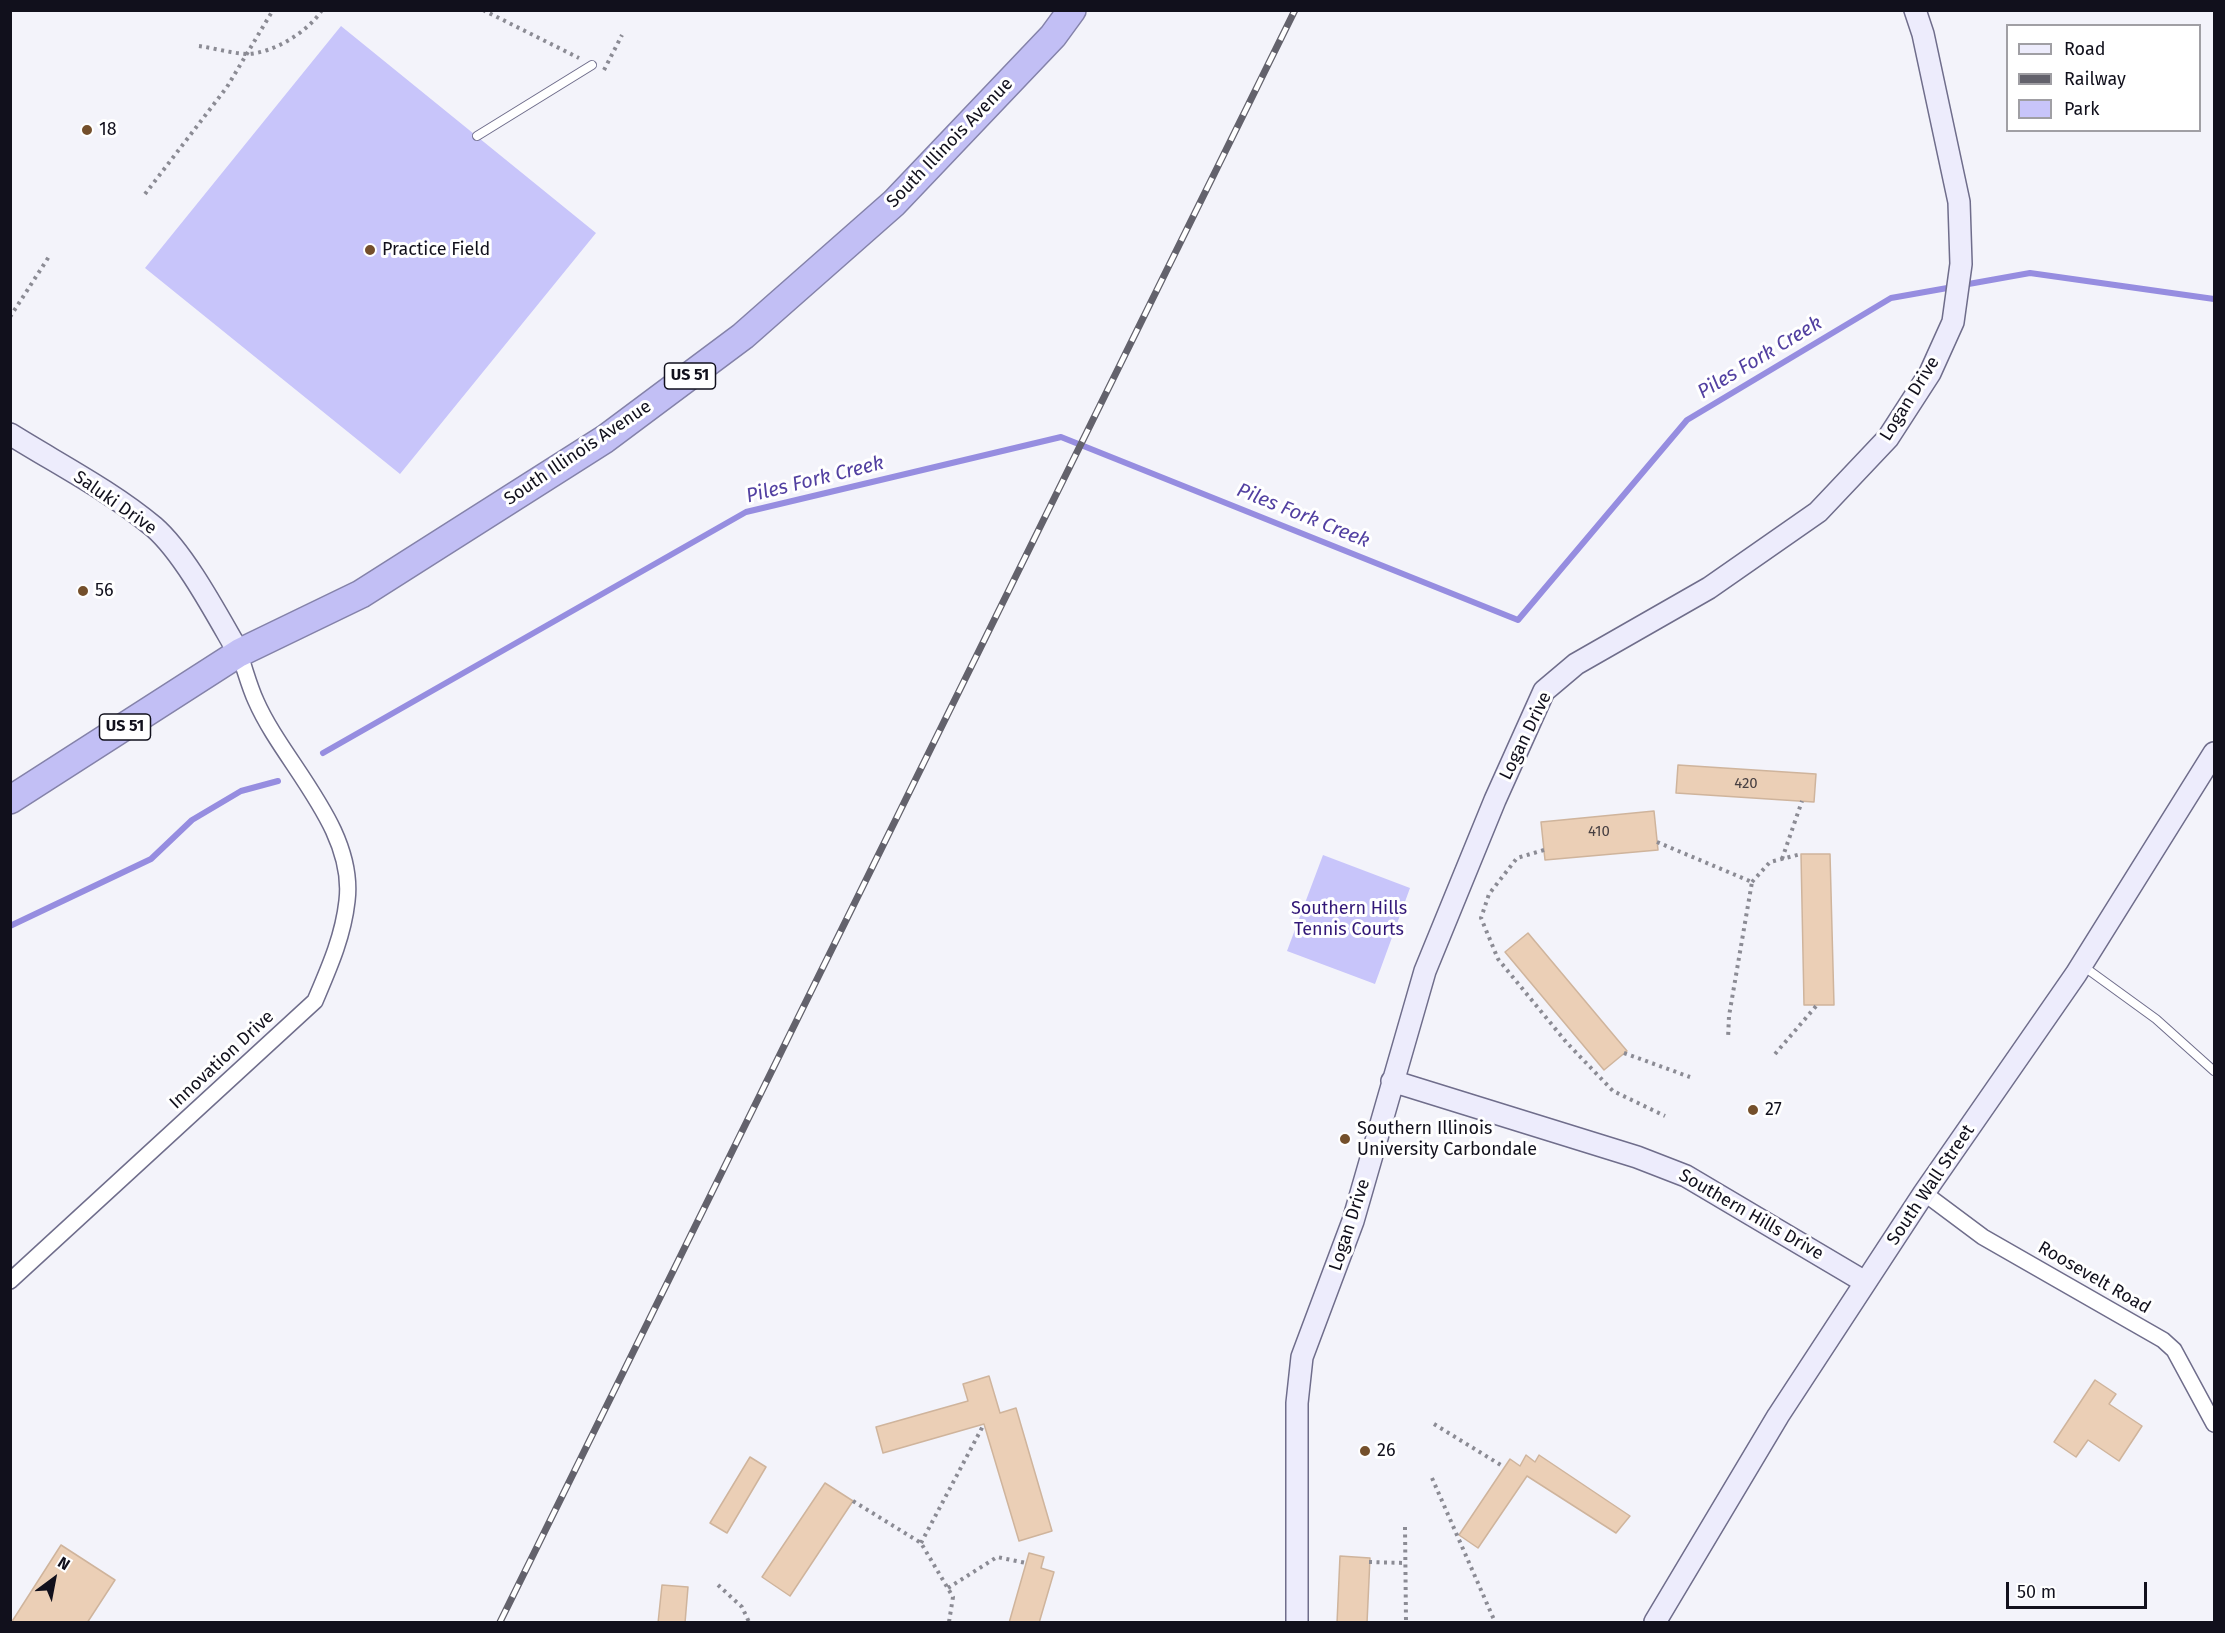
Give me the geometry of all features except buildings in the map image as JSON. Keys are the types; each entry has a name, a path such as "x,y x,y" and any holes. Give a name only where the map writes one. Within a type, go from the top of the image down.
{"highway":[{"name":"South Illinois Avenue","path":"10,800 239,653 370,588 605,439 743,336 894,203 1053,36 1072,10"}],"street":[{"name":"Logan Drive","path":"1297,1623 1297,1403 1302,1356 1353,1221 1425,971 1495,800 1544,691 1575,664 1709,588 1818,512 1888,438 1930,373 1953,322 1959,274 1959,202 1923,34 1915,10"},
{"name":"Saluki Drive","path":"10,434 111,496 155,528 187,567 239,653"},
{"name":"Innovation Drive","path":"10,1281 315,1001 339,944 348,900 346,860 325,815 256,702 239,653"},
{"name":"South Wall Street","path":"1655,1623 1778,1416 1924,1193 2082,965 2214,753"},
{"name":"Southern Hills Drive","path":"1392,1081 1636,1157 1686,1176 1865,1282"},
{"name":"Roosevelt Road","path":"1924,1193 1983,1237 2163,1340 2174,1350 2214,1424"}],"lane":[{"path":"477,136 592,65"},
{"path":"2082,965 2156,1019 2214,1071"}],"path":[{"path":"145,194 227,87 273,10"},
{"path":"199,46 247,54 272,47 300,33 322,10"},
{"path":"483,10 604,71 622,35"},
{"path":"10,317 50,255"},
{"path":"1782,859 1802,801"},
{"path":"1657,842 1752,882"},
{"path":"1544,850 1517,858 1489,894 1481,918 1498,959 1567,1043 1612,1091 1665,1116"},
{"path":"1728,1039 1729,1016 1752,882 1770,862 1801,854"},
{"path":"1775,1054 1818,1005"},
{"path":"1624,1053 1690,1077"},
{"path":"921,1544 984,1424"},
{"path":"1434,1424 1504,1467"},
{"path":"1432,1478 1495,1623"},
{"path":"853,1501 921,1544 953,1597 949,1623"},
{"path":"1405,1527 1406,1623"},
{"path":"948,1588 997,1557 1026,1563"},
{"path":"1370,1562 1405,1563"},
{"path":"718,1585 742,1607 749,1623"}],"green space":[{"name":"Practice Field","path":"341,26 596,233 400,474 145,268"},
{"name":"Southern Hills Tennis Courts","path":"1323,855 1410,888 1375,984 1287,951"}],"waterway":[{"name":"Piles Fork Creek","path":"1963,285 2030,273 2214,299"},
{"name":"Piles Fork Creek","path":"323,753 746,512 1061,437 1518,620 1687,420 1891,298 1953,287"},
{"name":"Piles Fork Creek","path":"10,926 151,859 192,820 241,791 278,781"}],"railway":[{"path":"500,1622 1295,10"}],"place":[{"name":"18","path":"87,130"},
{"name":"Practice Field","path":"370,250"},
{"name":"56","path":"83,591"},
{"name":"27","path":"1753,1110"},
{"name":"Southern Illinois University Carbondale","path":"1345,1139"},
{"name":"26","path":"1365,1451"}]}
